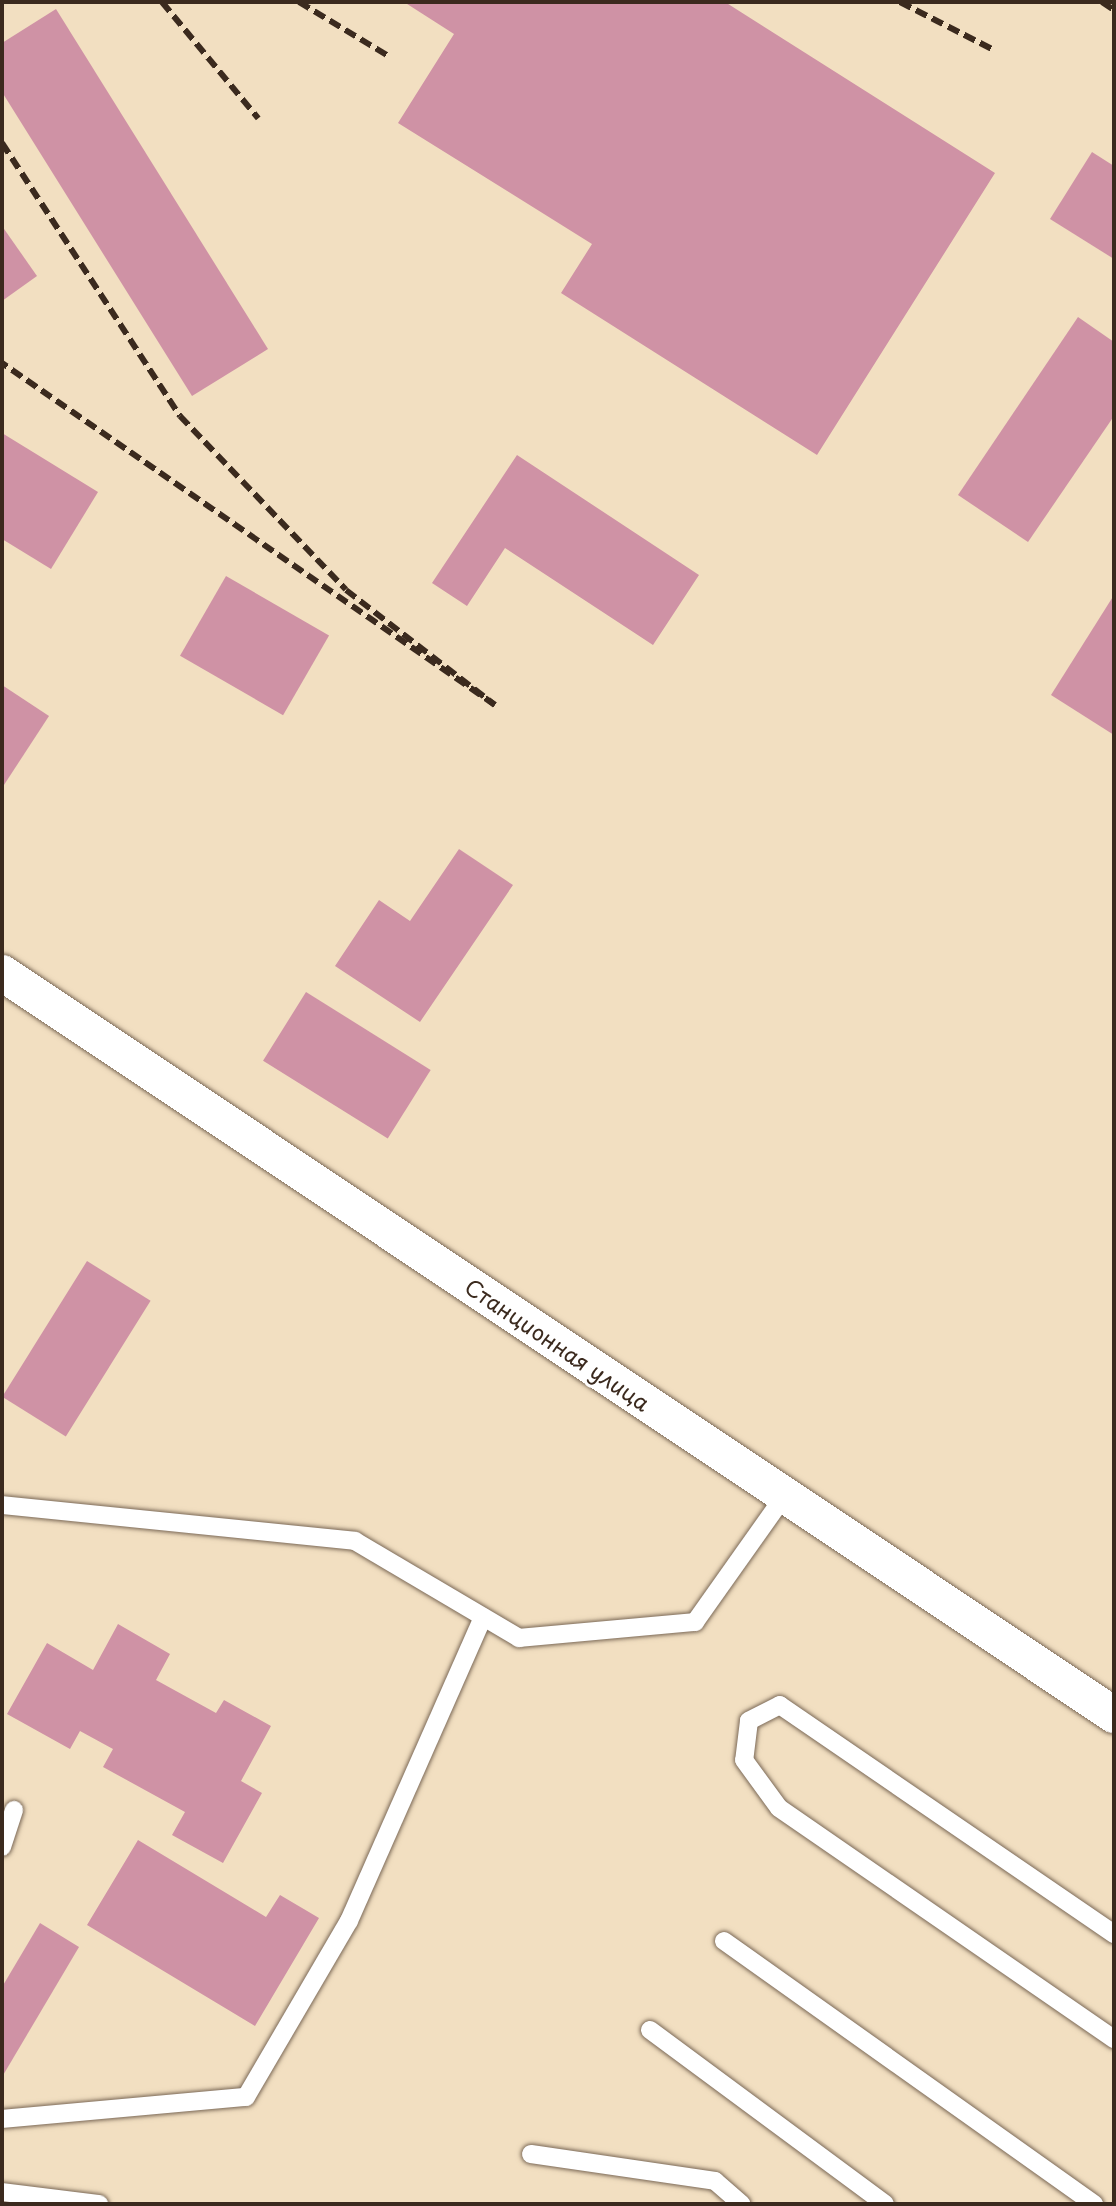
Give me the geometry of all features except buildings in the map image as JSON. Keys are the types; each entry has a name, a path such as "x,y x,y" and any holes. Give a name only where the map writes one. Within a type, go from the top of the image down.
{"street":[{"name":"Станционная улица","path":"2,973 1114,1715"}],"lane":[{"path":"2,1505 355,1541 519,1638 695,1622 785,1495"},
{"path":"2,2119 246,2097 349,1921 483,1617"},
{"path":"1114,1934 780,1705 749,1721 744,1760 779,1808 1114,2039"},
{"path":"2,1847 14,1810"},
{"path":"724,1941 1094,2204"},
{"path":"650,2030 885,2204"},
{"path":"531,2154 715,2181 741,2204"},
{"path":"2,2192 99,2204"}],"railway":[{"path":"162,2 258,118"},
{"path":"299,2 387,55"},
{"path":"900,2 994,50"},
{"path":"1102,2 1114,10"},
{"path":"2,143 180,416 346,590 495,705 2,363"}]}
